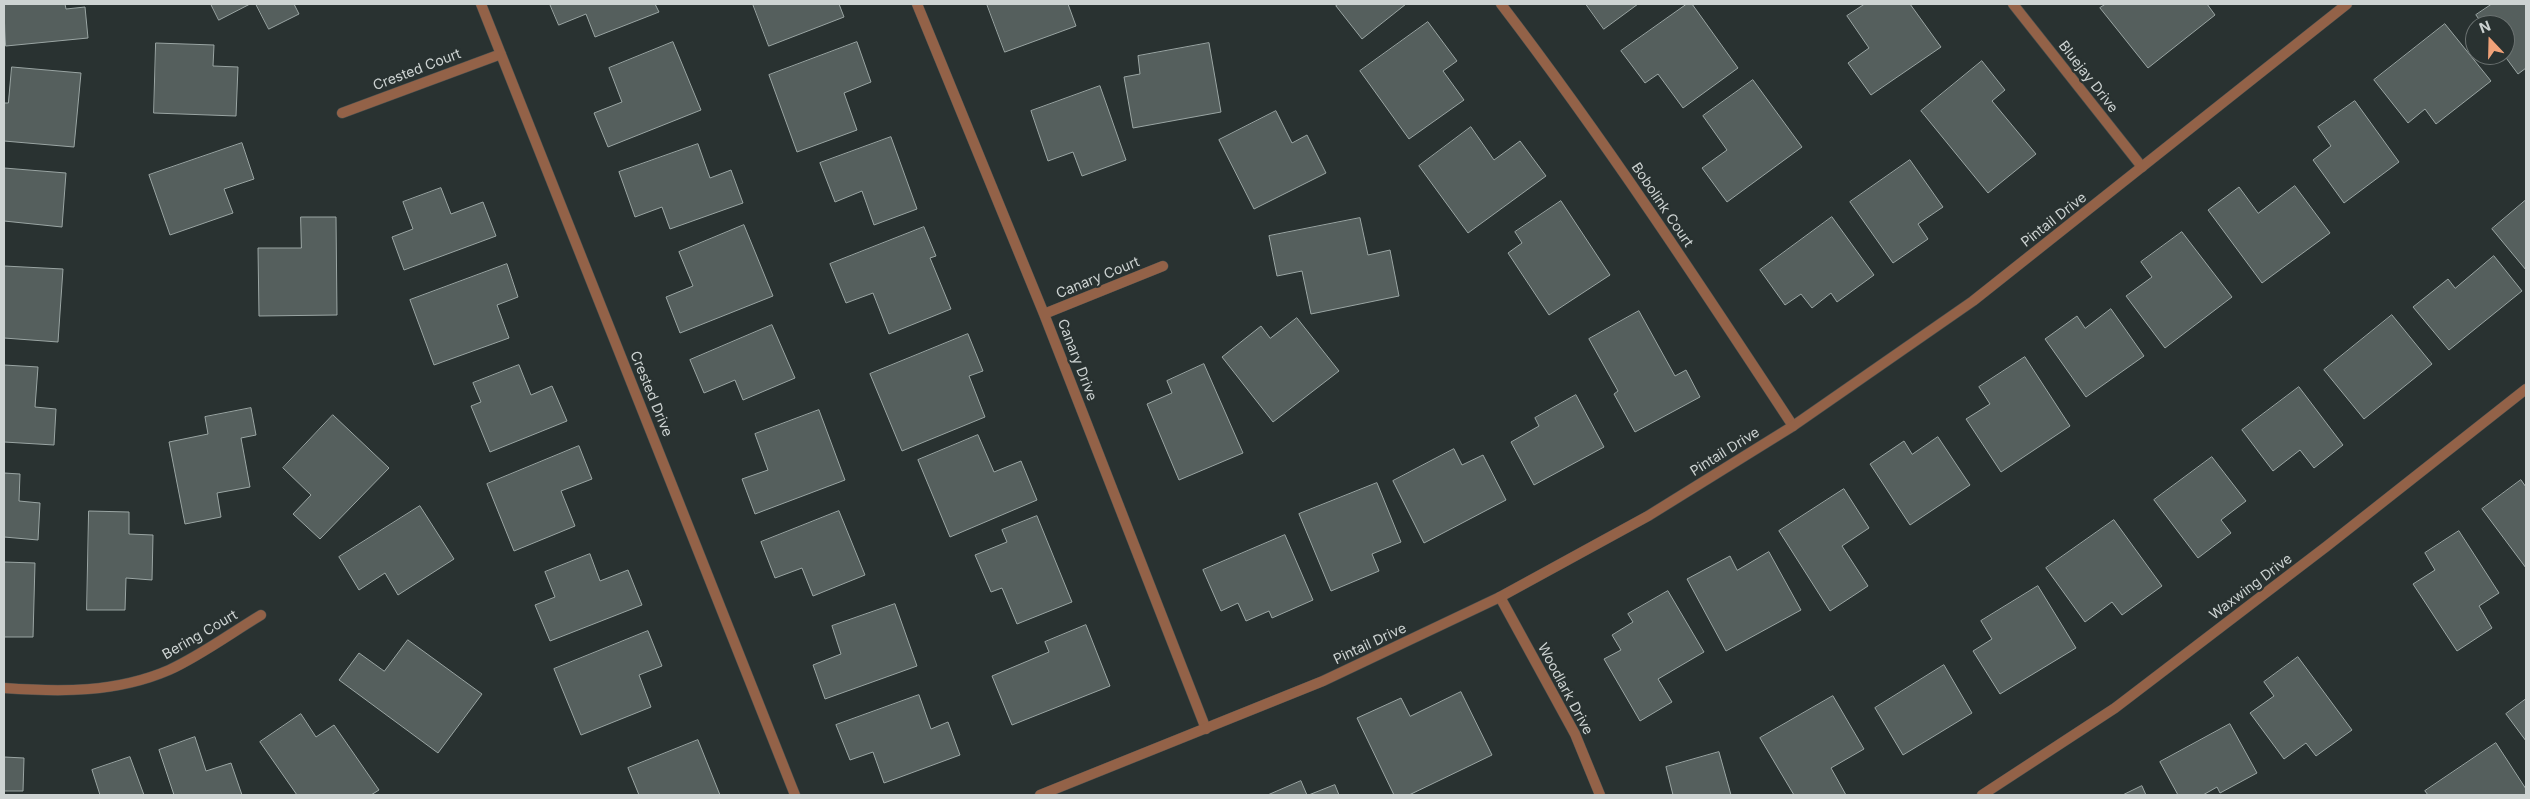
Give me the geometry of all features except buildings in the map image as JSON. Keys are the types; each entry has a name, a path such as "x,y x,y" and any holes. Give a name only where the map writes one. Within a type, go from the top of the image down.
{"street":[{"name":"Crested Drive","path":"481,4 795,795"},
{"name":"Canary Drive","path":"917,4 1044,314 1206,729"},
{"name":"Bobolink Court","path":"1501,4 1563,84 1632,183 1793,426"},
{"name":"Bluejay Drive","path":"2013,4 2142,167"},
{"name":"Pintail Drive","path":"1040,795 1323,681 1500,597 1648,516 1793,426 1973,301 2347,4"},
{"name":"Crested Court","path":"342,113 501,54"},
{"name":"Canary Court","path":"1044,314 1162,266"},
{"name":"Waxwing Drive","path":"1982,795 2114,708 2335,540 2526,389"},
{"name":"Woodlark Drive","path":"1500,597 1574,734 1600,795"},
{"name":"Bering Court","path":"4,688 59,692 117,686 169,670 261,615"}]}
